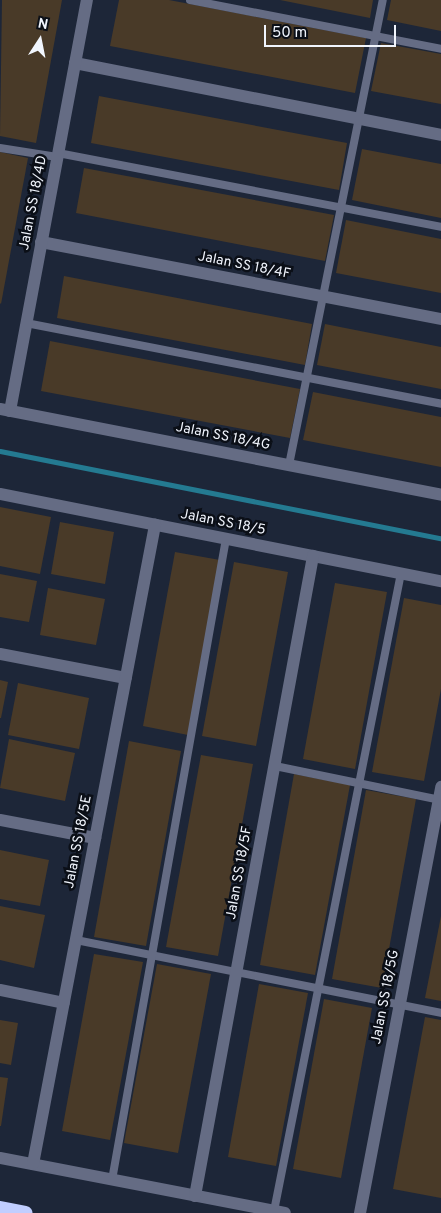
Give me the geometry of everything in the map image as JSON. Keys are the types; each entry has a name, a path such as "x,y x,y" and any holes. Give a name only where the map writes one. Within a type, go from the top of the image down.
{"highway":[{"path":"0,1208 25,1213"}],"street":[{"name":"Jalan SS 18/4D","path":"5,410 26,322 42,242 86,0"},
{"path":"75,63 441,135"},
{"name":"Jalan SS 18/4F","path":"42,242 441,319"},
{"name":"Jalan SS 18/4G","path":"5,410 441,495"},
{"name":"Jalan SS 18/5","path":"0,494 441,581"},
{"name":"Jalan SS 18/5E","path":"33,1164 155,525"},
{"name":"Jalan SS 18/5F","path":"195,1196 313,556"},
{"path":"0,654 126,678"},
{"name":"Jalan SS 18/5G","path":"360,1213 440,796"},
{"path":"0,820 95,838"},
{"path":"0,990 64,1003"},
{"path":"0,1158 279,1212"}],"lane":[{"path":"190,0 441,49"},
{"path":"289,465 383,0"},
{"path":"0,148 58,155 441,227"},
{"path":"26,322 441,404"},
{"path":"112,1180 226,539"},
{"path":"279,1212 318,988 401,574"},
{"path":"274,766 359,783 440,796"},
{"path":"76,940 441,1013"}],"building":[{"path":"2,0 62,0 36,143 0,136"},
{"path":"119,0 169,0 366,38 355,93 110,46"},
{"path":"280,0 373,0 370,18"},
{"path":"391,0 441,0 441,31 387,20"},
{"path":"381,43 441,54 441,104 371,91"},
{"path":"99,96 347,143 339,190 91,143"},
{"path":"362,149 441,164 441,218 352,200"},
{"path":"0,152 28,158 1,304 0,303"},
{"path":"84,168 334,215 325,261 76,213"},
{"path":"346,220 441,239 441,293 336,273"},
{"path":"64,276 312,324 305,365 57,318"},
{"path":"325,324 441,347 441,389 317,365"},
{"path":"50,341 300,389 290,438 41,391"},
{"path":"313,392 441,417 441,467 303,440"},
{"path":"0,507 51,517 40,574 0,566"},
{"path":"60,522 114,532 105,584 51,574"},
{"path":"175,552 220,560 188,735 143,726"},
{"path":"234,562 288,572 256,746 202,736"},
{"path":"0,574 37,581 29,622 0,617"},
{"path":"335,583 387,592 355,769 303,759"},
{"path":"48,588 105,599 96,645 40,635"},
{"path":"404,598 441,605 441,689 424,781 372,772"},
{"path":"0,680 8,682 1,718 0,718"},
{"path":"18,683 89,698 79,749 8,735"},
{"path":"9,739 75,753 65,801 0,788"},
{"path":"129,741 181,751 146,946 94,937"},
{"path":"201,755 253,764 218,956 166,947"},
{"path":"294,774 350,785 315,975 260,965"},
{"path":"366,790 416,799 382,988 332,979"},
{"path":"0,850 49,860 40,906 0,899"},
{"path":"0,906 45,915 34,968 0,960"},
{"path":"441,916 441,1001 425,998"},
{"path":"94,954 143,962 110,1140 62,1131"},
{"path":"157,964 211,974 178,1153 124,1143"},
{"path":"259,984 308,993 276,1166 228,1157"},
{"path":"324,999 372,1008 341,1178 293,1169"},
{"path":"425,1017 441,1020 441,1198 393,1189"},
{"path":"0,1020 18,1023 11,1065 0,1063"},
{"path":"0,1077 8,1078 1,1126 0,1126"}],"waterway":[{"path":"0,451 441,538"}]}
